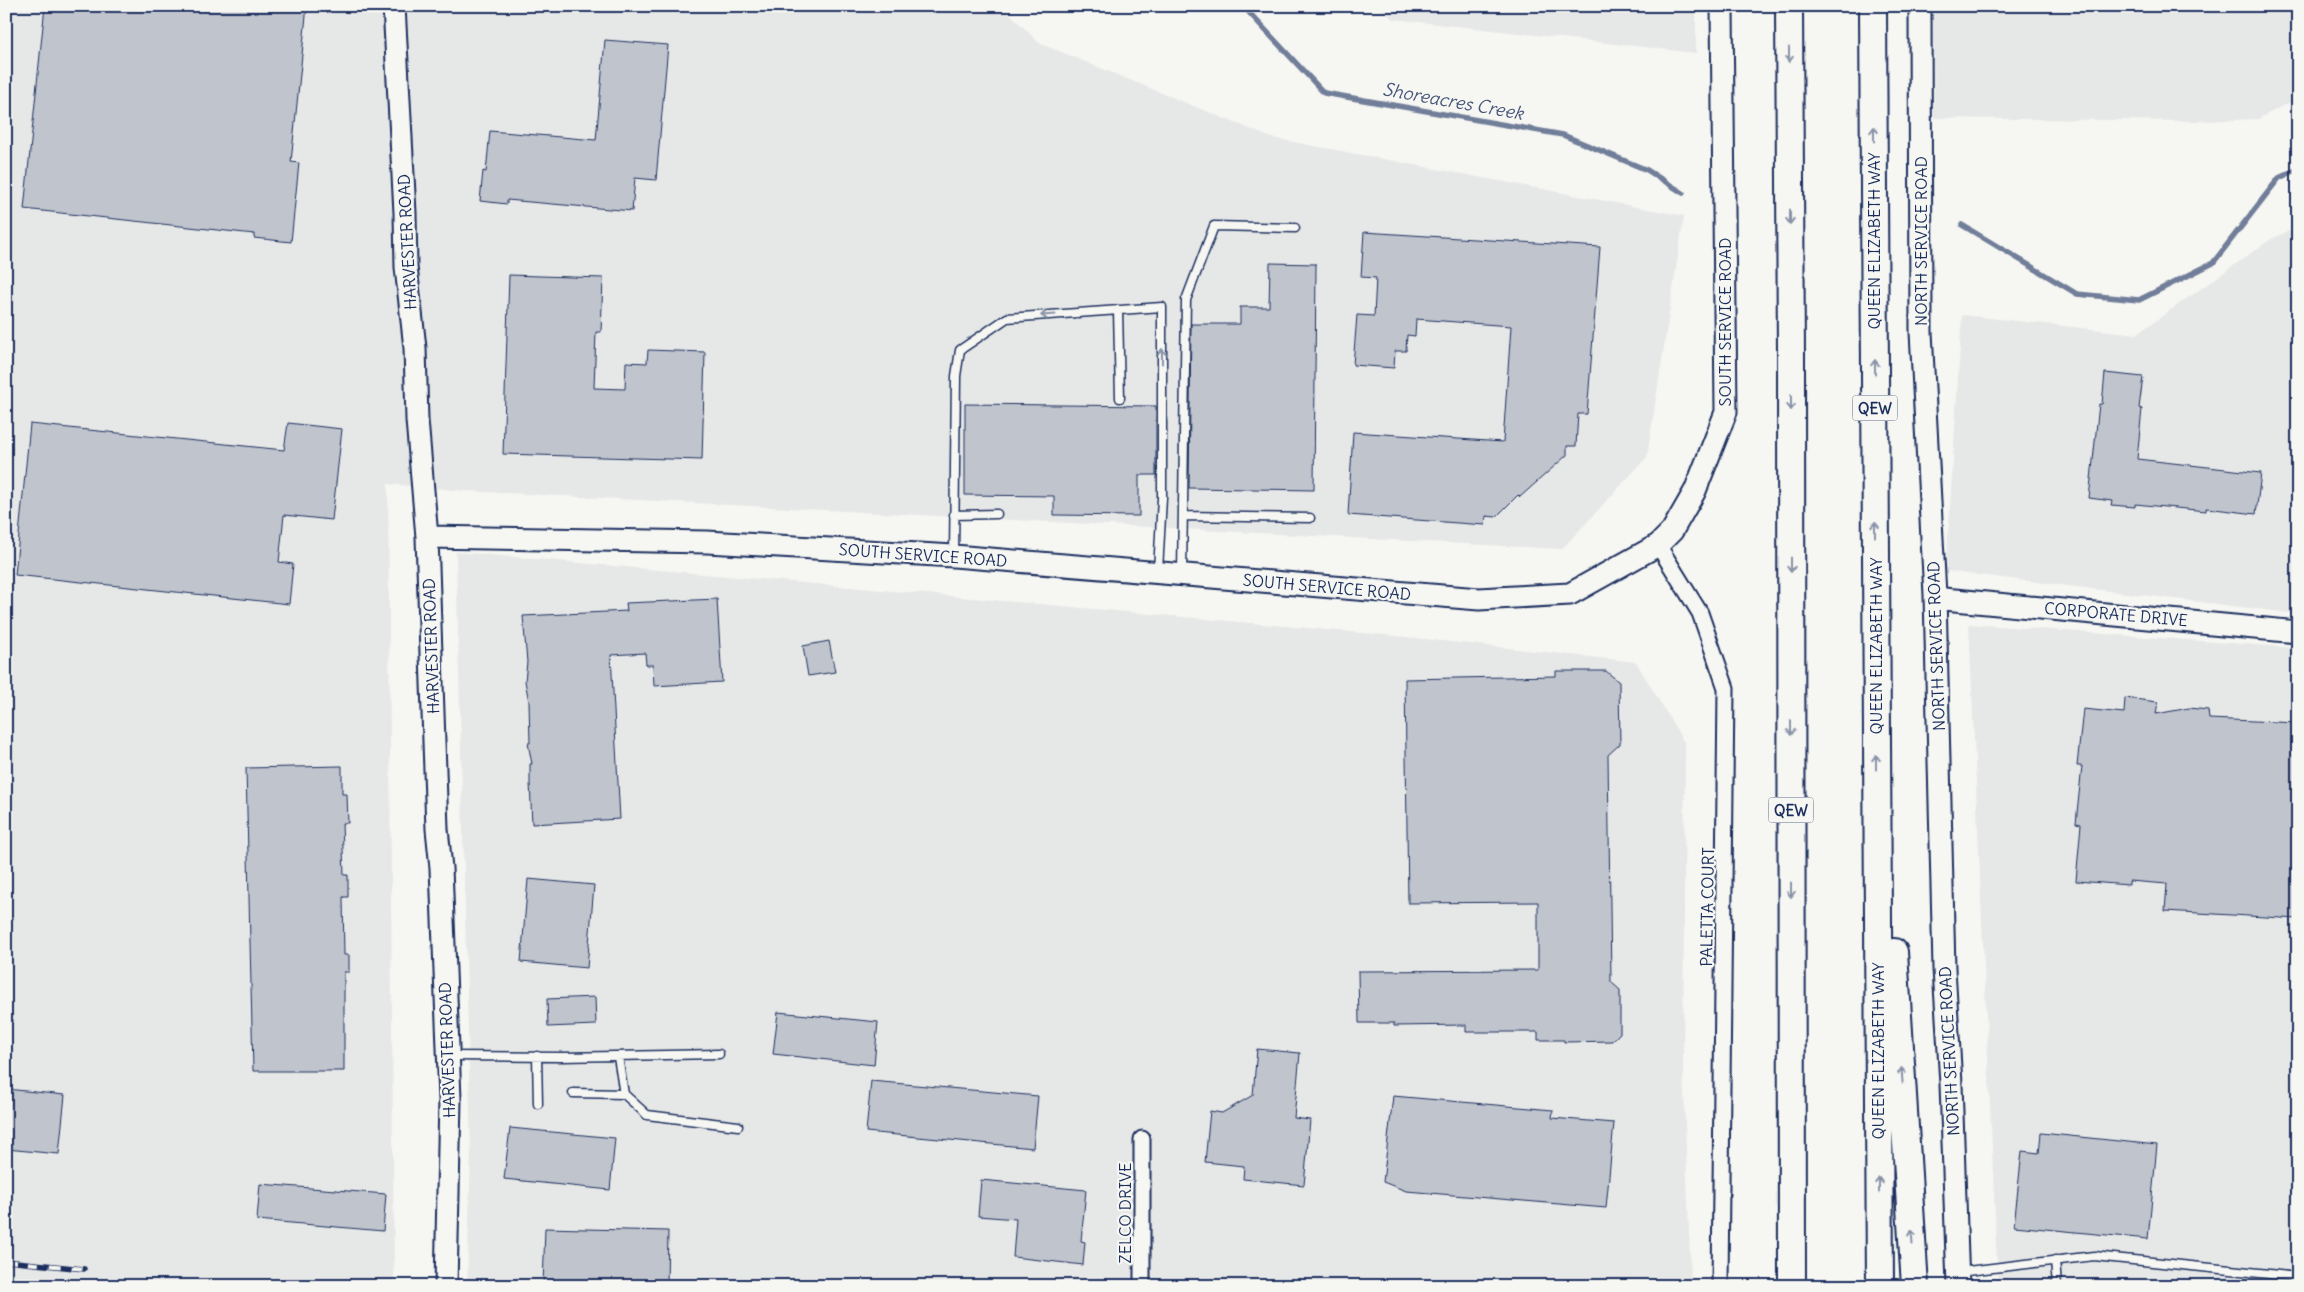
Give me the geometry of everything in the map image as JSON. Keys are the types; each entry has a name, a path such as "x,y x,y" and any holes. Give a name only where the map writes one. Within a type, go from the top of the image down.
{"highway":[{"name":"QEW","path":"1789,6 1791,354 1789,1279"},
{"name":"QUEEN ELIZABETH WAY","path":"1873,6 1880,1286"},
{"path":"1877,810 1889,868 1915,1286"}],"street":[{"name":"HARVESTER ROAD","path":"394,6 405,212 406,267 415,348 417,420 427,537 437,829 441,868 449,1056 450,1099 446,1286"},
{"name":"SOUTH SERVICE ROAD","path":"427,537 706,542 954,556 1479,599 1570,594 1658,545 1672,531 1695,491 1726,412 1722,6"},
{"name":"NORTH SERVICE ROAD","path":"1920,6 1921,332 1935,595 1944,969 1951,1084 1958,1279"},
{"name":"PALETTA COURT","path":"1658,545 1700,613 1726,688 1720,1286"},
{"name":"CORPORATE DRIVE","path":"1935,595 1944,599 2298,632"},
{"name":"ZELCO DRIVE","path":"1142,1140 1142,1286"}],"lane":[{"path":"1182,575 1186,300 1214,226 1295,228"},
{"path":"954,556 955,404 956,376 960,350 1008,318 1162,307 1162,498 1158,573"},
{"path":"1118,310 1120,398"},
{"path":"954,514 998,514"},
{"path":"1183,516 1310,518"},
{"path":"449,1056 618,1057 720,1054"},
{"path":"537,1056 538,1104"},
{"path":"618,1057 624,1094 647,1115 738,1126"},
{"path":"573,1093 624,1094"},
{"path":"1958,1279 2055,1260 2094,1256 2298,1277"},
{"path":"2055,1260 2057,1286"}],"shaded area":[{"path":"6,6 1002,6 1039,43 1272,138 1684,216 1647,457 1562,549 467,491 388,484 394,1286 6,1286"},
{"path":"1378,6 1696,6 1696,53 1393,19"},
{"path":"1933,6 2298,6 2298,98 2258,119 2199,121 1934,118"},
{"path":"2298,227 2298,614 1946,571 1962,315 2137,334 2271,239"},
{"path":"456,552 1396,636 1636,662 1685,744 1683,1068 1691,1286 467,1286 471,1150"},
{"path":"1969,624 2298,648 2298,1286 1998,1286"}],"building":[{"path":"45,6 307,6 291,162 299,163 291,242 254,238 254,234 24,209"},
{"path":"605,40 668,45 656,180 635,178 632,211 507,200 507,204 480,201 483,171 486,172 490,131 596,140"},
{"path":"1364,232 1600,247 1587,414 1578,414 1576,446 1567,446 1567,455 1520,497 1518,495 1496,517 1486,516 1485,525 1348,515 1353,432 1503,442 1511,326 1416,319 1415,336 1407,335 1406,351 1395,351 1394,368 1353,365 1357,315 1374,316 1376,278 1361,277"},
{"path":"1270,263 1316,264 1314,490 1189,488 1191,324 1240,324 1240,307 1269,307"},
{"path":"509,275 603,278 601,332 596,332 594,388 625,389 626,362 647,363 648,350 705,352 702,460 503,454"},
{"path":"2105,373 2143,377 2139,408 2142,409 2137,459 2261,473 2256,514 2206,508 2206,511 2135,504 2135,507 2111,505 2112,501 2089,498 2099,404 2102,404"},
{"path":"965,404 1156,406 1156,475 1139,475 1139,516 1054,515 1054,496 965,495"},
{"path":"288,423 342,429 332,520 284,515 279,562 293,564 289,604 15,575 30,424 284,450"},
{"path":"717,599 722,682 654,686 653,665 646,665 645,653 611,655 620,819 532,824 530,764 532,764 528,743 530,743 529,702 525,681 527,662 523,616 627,611 626,603"},
{"path":"829,641 835,672 808,676 803,646"},
{"path":"1556,671 1606,671 1619,682 1620,744 1608,755 1611,982 1620,990 1620,1033 1612,1041 1564,1042 1564,1040 1538,1040 1538,1032 1466,1032 1466,1025 1394,1026 1394,1023 1359,1023 1358,971 1538,970 1538,902 1408,903 1405,679 1556,676"},
{"path":"2125,698 2158,702 2156,714 2189,708 2208,710 2209,719 2298,723 2298,919 2165,911 2167,884 2129,881 2129,885 2076,881 2081,824 2076,823 2082,766 2077,766 2083,709 2124,713"},
{"path":"342,766 342,794 347,794 348,823 342,823 344,875 348,875 348,897 343,897 344,955 349,955 349,972 344,972 344,1071 253,1071 246,768"},
{"path":"528,879 594,885 587,968 521,962"},
{"path":"595,997 596,1025 548,1027 547,999"},
{"path":"778,1012 878,1022 874,1065 773,1054"},
{"path":"1257,1049 1300,1053 1294,1118 1310,1120 1304,1185 1243,1179 1244,1166 1205,1162 1210,1111 1222,1113 1253,1095"},
{"path":"871,1081 1038,1096 1033,1148 866,1132"},
{"path":"6,1089 65,1095 59,1154 6,1149"},
{"path":"1393,1096 1553,1110 1552,1118 1614,1123 1606,1208 1406,1191 1383,1182"},
{"path":"510,1128 615,1138 610,1190 504,1179"},
{"path":"2041,1133 2157,1145 2148,1239 2014,1226 2022,1151 2039,1153"},
{"path":"981,1180 1086,1190 1081,1241 1085,1242 1083,1265 1013,1257 1016,1219 978,1216"},
{"path":"260,1184 386,1194 383,1231 257,1220"},
{"path":"545,1228 668,1231 667,1286 543,1286"}],"waterway":[{"name":"Shoreacres Creek","path":"1243,6 1324,93 1563,135 1647,170 1683,193"},
{"name":"Shoreacres Creek","path":"1962,225 2077,294 2139,300 2213,263 2279,178 2298,169"}],"railway":[{"path":"6,1261 84,1269"}]}
